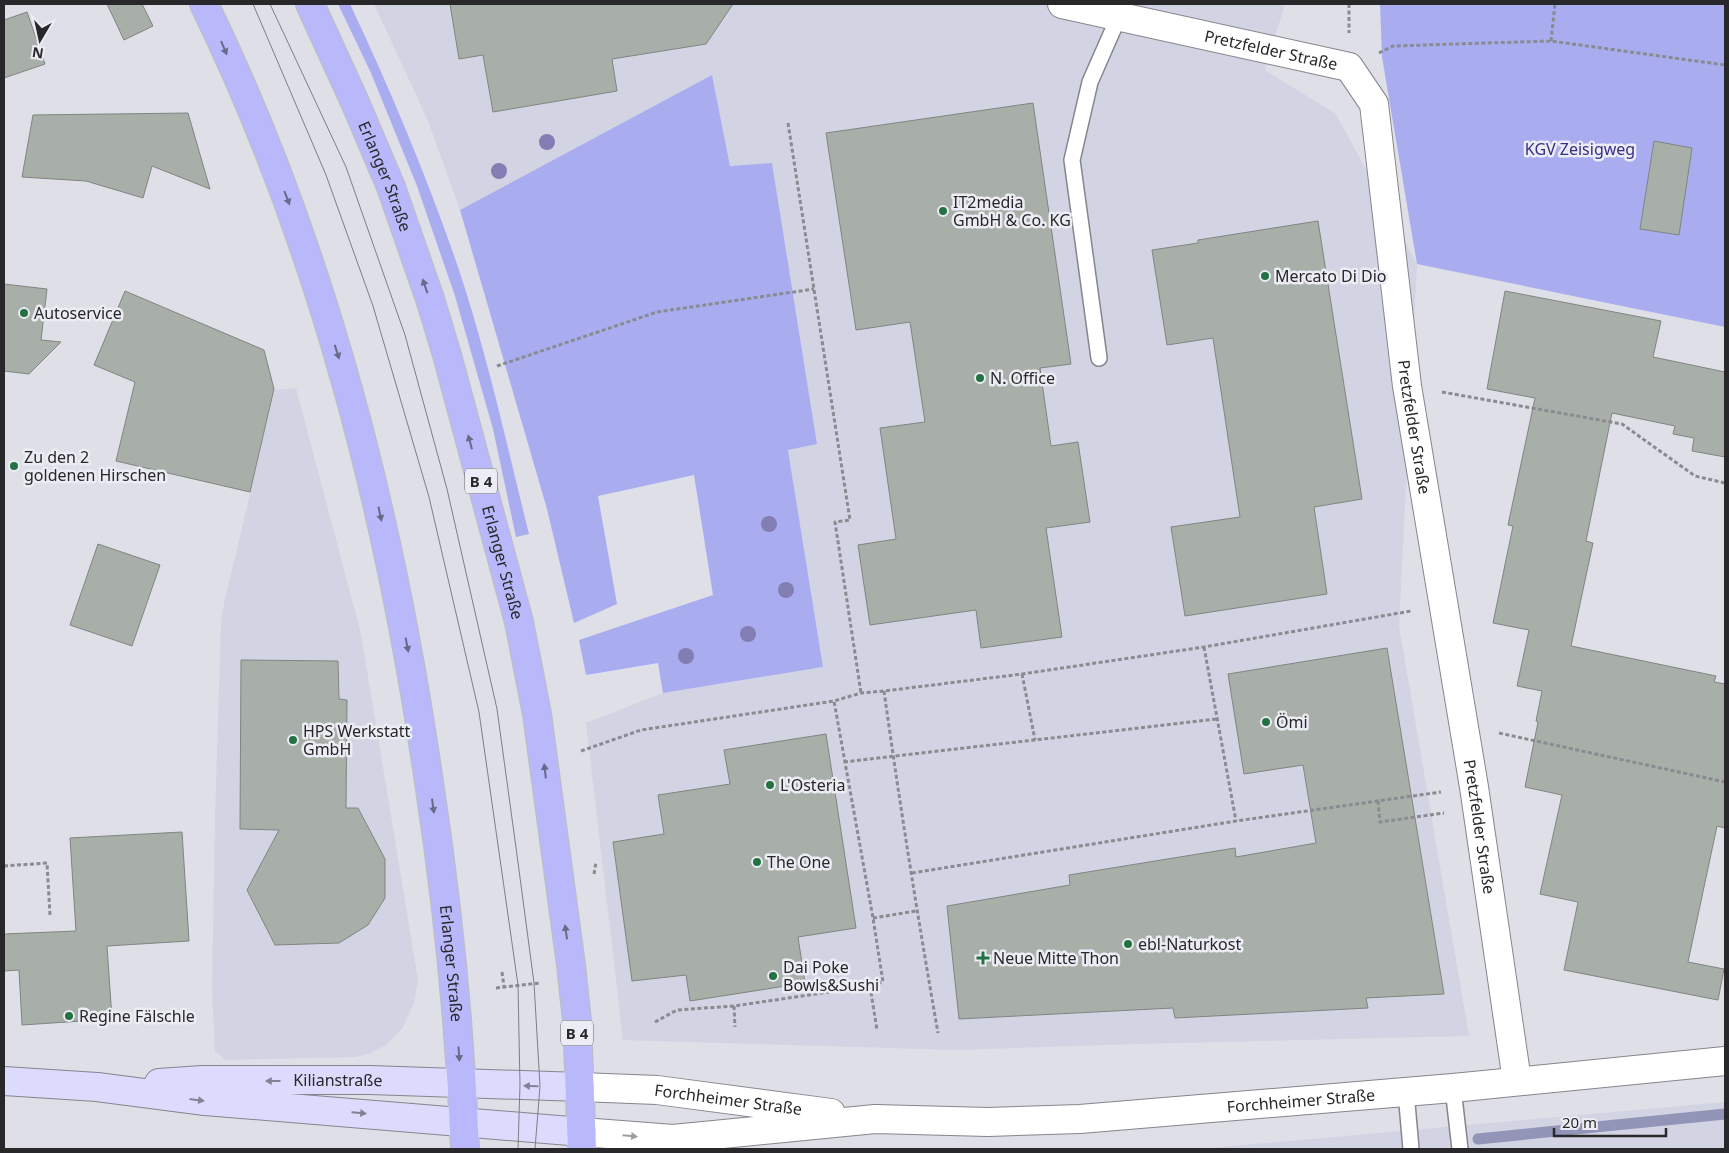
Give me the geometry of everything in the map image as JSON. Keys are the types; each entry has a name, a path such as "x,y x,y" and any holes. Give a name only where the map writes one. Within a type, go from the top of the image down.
{"main road":[{"name":"Erlanger Straße","path":"204,4 271,158 291,210 341,363 369,467 397,597 425,752 452,958 465,1149"},
{"name":"Erlanger Straße","path":"310,4 391,187 430,299 516,613 532,685 573,980 577,1021 582,1141"},
{"name":"Kilianstraße","path":"97,1087 202,1080 370,1080 580,1087"},
{"name":"Kilianstraße","path":"4,1081 97,1087 205,1100 464,1122"},
{"name":"Forchheimer Straße","path":"464,1122 582,1141"}],"street":[{"name":"Pretzfelder Straße","path":"1062,4 1349,67 1374,104 1407,386 1474,788 1517,1081"},
{"name":"Forchheimer Straße","path":"580,1087 664,1090 875,1118 988,1122 1080,1119 1453,1088 1725,1061"},
{"name":"Forchheimer Straße","path":"582,1141 673,1139 875,1118"}],"lane":[{"path":"1099,358 1072,160 1090,82 1118,16"},
{"path":"1453,1088 1460,1149"},
{"path":"1406,1092 1411,1149"}],"path":[{"path":"1551,41 1555,4"},
{"path":"1349,67 1393,46 1551,41 1725,65"},
{"path":"788,123 850,520 835,522 861,693"},
{"path":"497,366 657,312 814,289"},
{"path":"1407,386 1622,424 1695,476 1725,484"},
{"path":"581,751 641,730 834,701 861,693 884,692 1022,674 1204,647 1444,605"},
{"path":"1204,647 1236,821"},
{"path":"1022,674 1035,740"},
{"path":"884,692 912,873 916,911 938,1033"},
{"path":"655,1022 677,1010 734,1006 870,986 883,982 834,701"},
{"path":"844,762 1216,719"},
{"path":"1464,725 1725,782"},
{"path":"912,873 1236,821 1474,788"},
{"path":"1378,801 1380,822 1412,818"},
{"path":"4,866 47,863 50,915"},
{"path":"873,918 916,911"},
{"path":"502,972 504,987"},
{"path":"496,988 542,982"},
{"path":"870,986 876,1030"},
{"path":"734,1006 735,1027"}],"shaded area":[{"path":"374,4 1285,4 1265,70 1336,114 1417,264 1399,626 1469,1036 956,1050 623,1040 586,723 663,693 823,667 788,449 817,444 772,163 730,166 712,76 460,210 428,121"},
{"path":"296,388 361,634 418,980 414,1003 402,1029 387,1044 369,1054 355,1057 226,1060 215,1051 212,991 221,623 224,603 275,390"},
{"path":"1725,1102 1725,1149 1199,1149"}],"green space":[{"path":"338,4 350,4 380,69 435,202 459,270 479,336 529,534 516,537 493,429 455,296 417,186 371,73"},
{"name":"KGV Zeisigweg","path":"1380,4 1725,4 1725,327 1417,264 1382,57"},
{"path":"712,75 730,166 772,163 817,444 788,450 823,667 663,693 658,663 586,675 579,640 713,595 694,475 598,496 617,604 574,623 547,509 460,210"}],"building":[{"path":"107,4 142,4 153,26 124,40"},
{"path":"450,4 733,4 706,44 612,59 617,91 493,112 483,55 459,59"},
{"path":"27,12 45,64 4,78 4,20"},
{"name":"N. Office","path":"1033,103 1071,364 1040,368 1051,446 1078,442 1090,522 1046,528 1062,637 981,648 976,610 870,625 858,545 896,539 880,428 925,422 910,322 856,330 826,133"},
{"path":"188,113 210,189 152,166 143,198 86,181 22,177 33,115"},
{"path":"1654,141 1692,148 1679,235 1640,229"},
{"path":"1318,221 1362,499 1314,507 1327,594 1185,616 1171,527 1240,517 1213,338 1167,345 1152,250 1198,243 1198,240"},
{"path":"4,284 47,289 41,340 61,342 29,374 4,371"},
{"path":"125,291 264,350 274,389 250,492 116,461 135,382 94,365"},
{"path":"1505,291 1661,321 1653,357 1725,372 1725,457 1692,451 1694,438 1673,434 1675,426 1612,413 1586,541 1593,543 1571,646 1716,676 1714,682 1725,684 1725,828 1717,826 1688,962 1724,969 1718,1000 1564,970 1578,902 1540,894 1562,795 1525,787 1542,691 1517,686 1529,630 1493,623 1513,526 1508,525 1535,398 1487,389"},
{"path":"98,544 160,565 132,646 70,625"},
{"path":"1387,648 1444,994 1366,998 1368,1008 1175,1018 1173,1008 959,1019 947,906 1070,885 1069,875 1235,848 1236,857 1316,843 1303,765 1244,774 1228,674"},
{"path":"241,660 338,661 339,699 347,700 346,808 358,808 385,859 385,898 368,925 339,943 275,945 247,890 279,830 240,829"},
{"name":"The One","path":"826,734 856,928 798,937 805,983 690,1001 686,975 632,981 613,842 664,834 658,795 730,784 724,750"},
{"path":"182,832 189,941 107,946 112,1019 22,1025 19,970 4,971 4,934 76,931 70,838"}],"waterway":[{"path":"1478,1139 1725,1114"}],"tram line":[{"path":"253,4 326,175 373,306 429,497 479,712 518,985 520,1085 518,1149"},
{"path":"270,4 346,167 405,335 447,489 497,709 517,855 534,983 540,1086 535,1149"}],"place":[{"name":"IT2media GmbH & Co. KG","path":"943,211"},
{"name":"Mercato Di Dio","path":"1265,276"},
{"name":"Autoservice","path":"24,313"},
{"name":"N. Office","path":"980,378"},
{"name":"Zu den 2 goldenen Hirschen","path":"14,466"},
{"name":"Ömi","path":"1266,722"},
{"name":"HPS Werkstatt GmbH","path":"293,740"},
{"name":"L'Osteria","path":"770,785"},
{"name":"The One","path":"757,862"},
{"name":"ebl-Naturkost","path":"1128,944"},
{"name":"Neue Mitte Thon","path":"983,958"},
{"name":"Dai Poke Bowls&Sushi","path":"773,976"},
{"name":"Regine Fälschle","path":"69,1016"}]}
